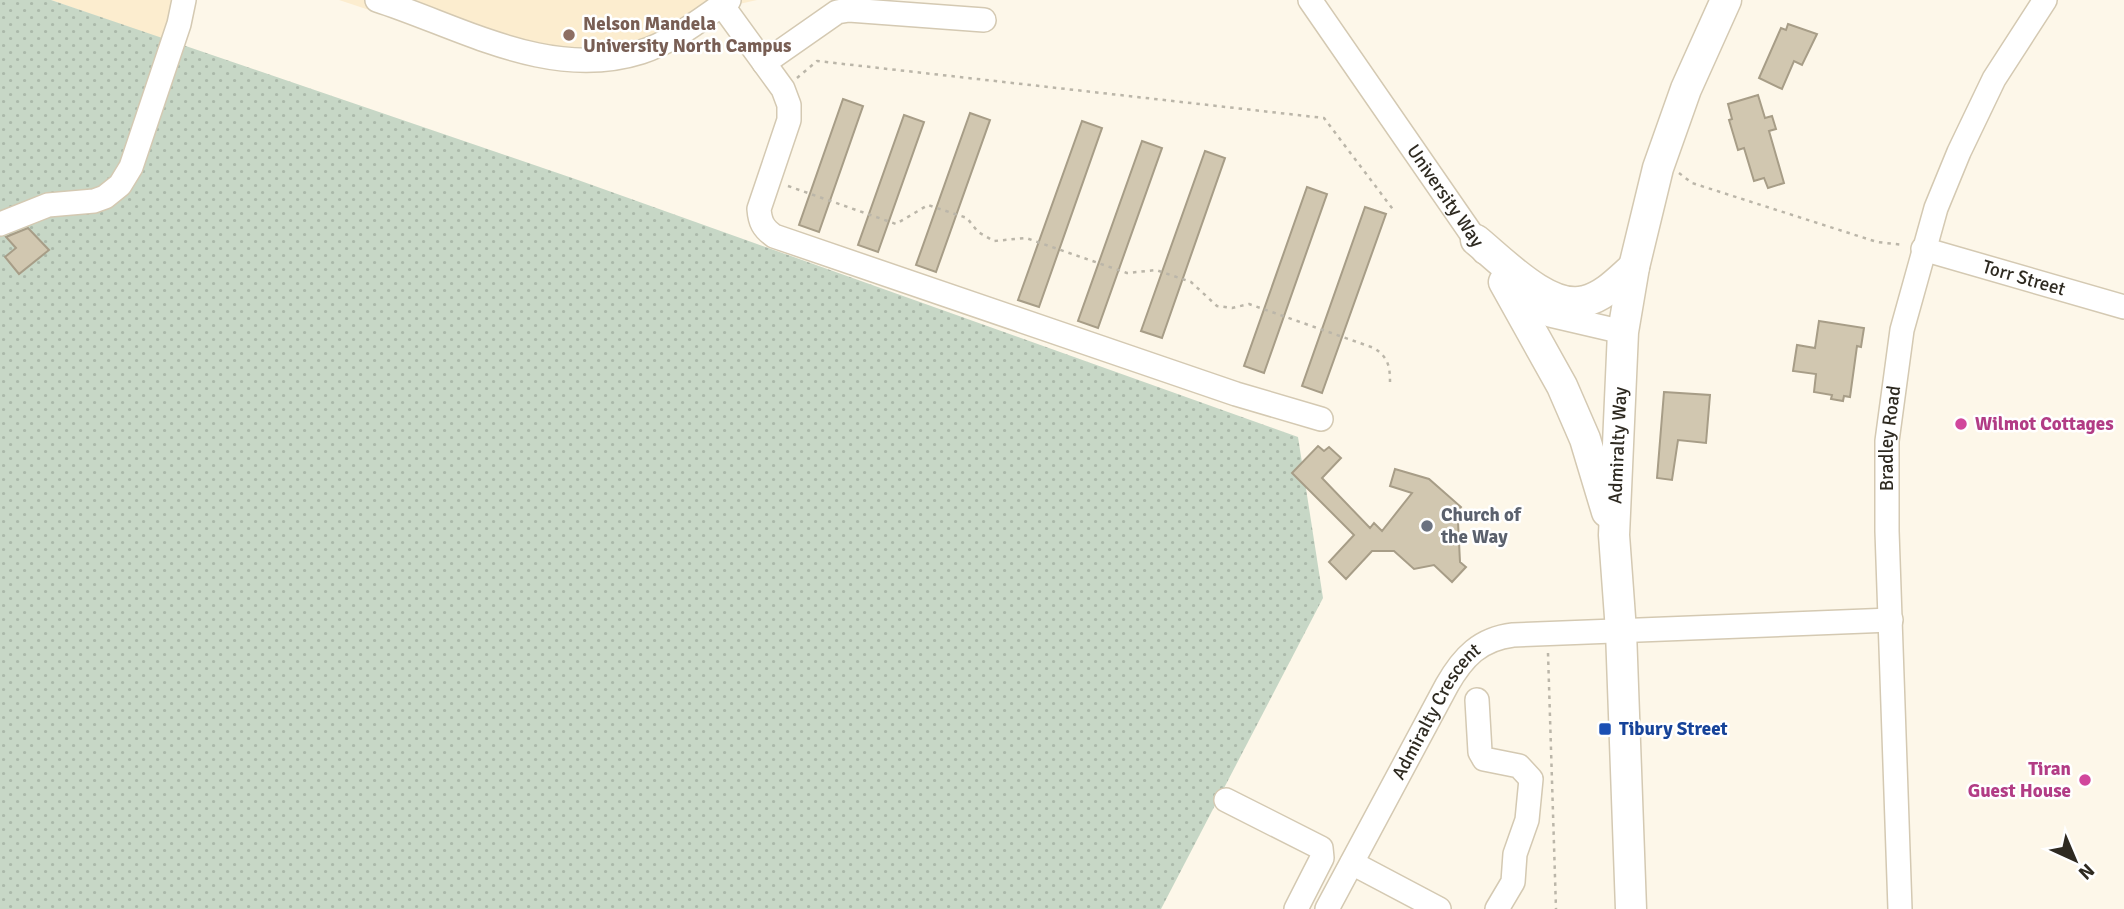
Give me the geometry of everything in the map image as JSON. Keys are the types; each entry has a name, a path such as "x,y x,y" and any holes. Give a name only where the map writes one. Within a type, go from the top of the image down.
{"main road":[{"name":"Admiralty Way","path":"1631,909 1621,631 1614,535 1623,331 1634,267 1666,144 1686,89 1726,0"},
{"path":"1476,240 1542,292 1563,302 1585,301 1598,296 1634,267"},
{"path":"1504,282 1562,386 1585,439 1614,535"}],"street":[{"path":"0,224 48,205 80,204 105,197 126,178 179,24 184,0"},
{"path":"377,0 410,5 540,57 581,62 642,52 670,40 725,2 783,89 789,105 789,120 759,209 760,221 774,236 1236,394 1321,419"},
{"name":"University Way","path":"1310,0 1504,282 1550,315 1623,331"},
{"name":"Bradley Road","path":"1900,909 1887,441 1902,331 1923,249 1959,152 1994,79 2045,0"},
{"path":"764,63 837,12 849,10 984,20"},
{"name":"Torr Street","path":"1923,249 2124,307"},
{"path":"1621,631 1891,620"},
{"name":"Admiralty Crescent","path":"1327,909 1462,661 1485,642 1503,636 1621,631"},
{"path":"1477,700 1480,752 1484,759 1519,766 1531,779 1527,820 1515,854 1513,882 1497,909"},
{"path":"1226,800 1321,848 1322,858 1296,909"},
{"path":"1352,863 1439,909"}],"path":[{"path":"783,89 817,61 1324,118 1395,212"},
{"path":"769,179 896,224 928,205 967,218 978,232 994,241 1027,238 1127,273 1156,270 1191,282 1217,306 1232,308 1249,304 1374,348 1384,355 1390,368 1390,382"},
{"path":"1686,180 1877,242 1923,249"},
{"path":"1548,633 1556,909"}],"shaded area":[{"path":"51,0 188,0 174,43"},
{"name":"Nelson Mandela University North Campus","path":"339,0 757,0 739,4 606,70 578,71 542,67"}],"green space":[{"path":"0,0 51,0 578,180 1298,437 1323,598 1161,909 0,909"}],"building":[{"path":"1788,24 1817,34 1802,65 1794,61 1782,89 1759,78 1781,28 1786,30"},
{"path":"1758,95 1765,118 1772,116 1776,129 1769,131 1784,183 1768,188 1764,178 1754,181 1744,148 1738,150 1729,120 1732,119 1728,104"},
{"path":"843,99 863,106 819,232 799,225"},
{"path":"970,113 990,120 936,272 916,265"},
{"path":"904,115 924,122 878,252 858,245"},
{"path":"1082,121 1102,128 1039,307 1018,300"},
{"path":"1142,141 1162,148 1098,328 1078,321"},
{"path":"1205,151 1225,158 1162,338 1141,331"},
{"path":"1307,187 1327,194 1264,373 1244,366"},
{"path":"1365,207 1386,214 1322,393 1302,386"},
{"path":"28,228 49,250 19,274 5,257 16,248 6,237"},
{"path":"1819,321 1864,328 1861,347 1857,346 1850,397 1844,396 1843,401 1831,399 1832,395 1814,392 1816,374 1793,371 1797,345 1815,348"},
{"path":"1664,392 1710,395 1706,443 1678,440 1672,480 1657,478"},
{"name":"Church of the Way","path":"1318,446 1324,451 1329,447 1341,458 1322,478 1370,528 1374,523 1382,531 1412,493 1390,486 1395,469 1429,479 1461,507 1453,517 1458,522 1460,562 1466,567 1452,582 1434,565 1414,569 1394,551 1372,551 1346,579 1329,562 1354,535 1292,473"}],"place":[{"name":"Nelson Mandela University North Campus","path":"569,35"},
{"name":"Wilmot Cottages","path":"1961,424"},
{"name":"Church of the Way","path":"1427,526"},
{"name":"Tibury Street","path":"1605,729"},
{"name":"Tiran Guest House","path":"2085,780"}]}
